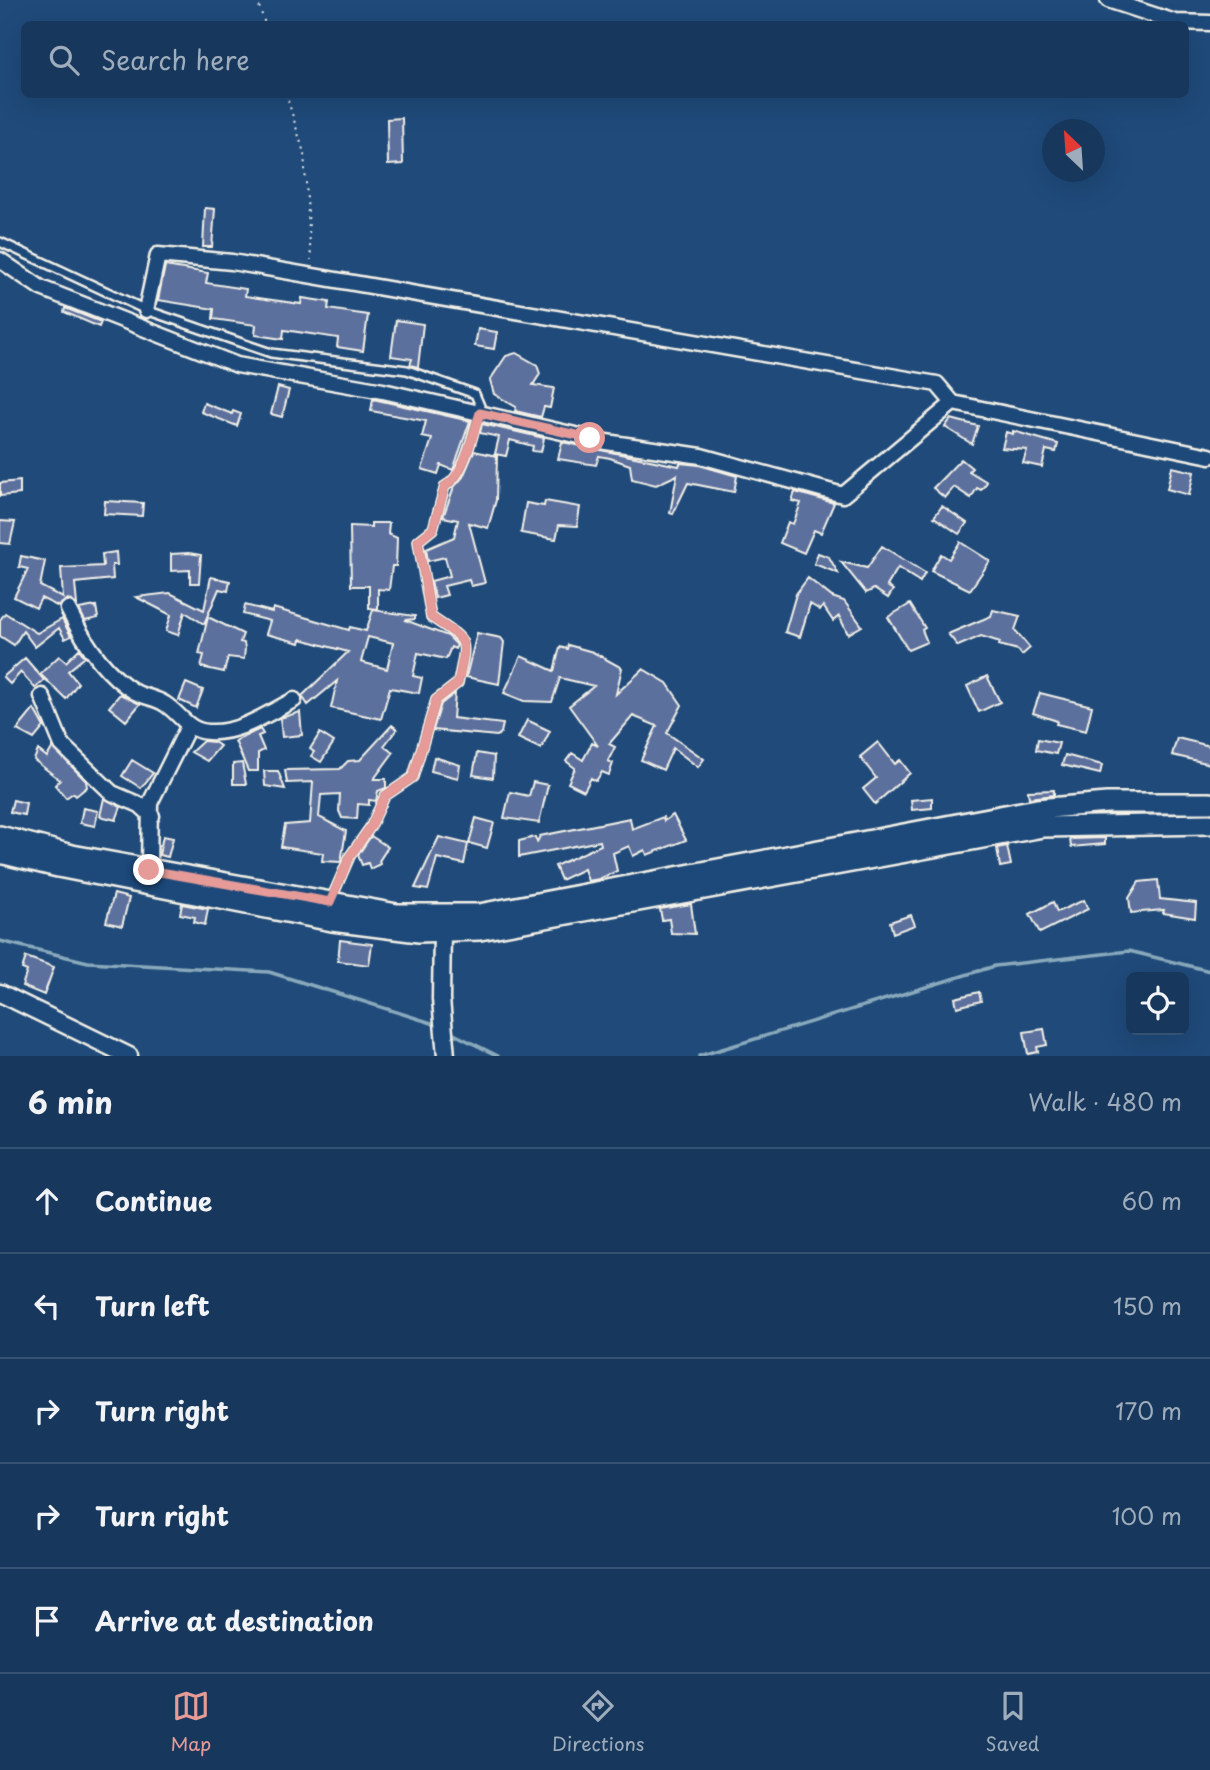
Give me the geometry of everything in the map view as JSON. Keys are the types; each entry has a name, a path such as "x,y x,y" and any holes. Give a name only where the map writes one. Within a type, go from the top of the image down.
{"main road":[{"path":"0,836 72,855 397,914 479,914 1037,809 1107,803 1210,803"},
{"path":"0,853 332,921 419,932 480,930 1043,827 1210,824"}],"street":[{"path":"1108,0 1172,21"},
{"path":"1189,22 1210,23"},
{"path":"146,310 159,255 232,261 937,384 953,403 1210,456"},
{"path":"0,260 41,288 237,365 383,391 606,442 701,456 843,495 953,403"},
{"path":"68,609 86,645 126,685 137,693 168,706 188,727 207,732 228,731 294,700"},
{"path":"42,696 62,744 112,793 140,805 152,816"},
{"path":"149,870 152,816 150,803 188,727"},
{"path":"442,931 441,999 446,1056"},
{"path":"0,993 129,1056"}],"lane":[{"path":"0,242 146,310 271,352 407,370 475,394 482,413 463,465 453,482 445,486 433,529 418,541 431,617 462,638 466,645 458,683 436,700 413,777 385,796 371,826 350,856 330,902"}],"path":[{"path":"257,0 264,21"},
{"path":"287,98 304,153 312,275"}],"building":[{"path":"402,118 403,164 388,165 387,119"},
{"path":"205,208 215,209 212,247 203,247"},
{"path":"165,266 208,273 206,283 246,289 245,296 301,304 302,298 329,302 328,309 368,315 363,351 337,347 338,338 284,330 283,339 255,335 256,325 213,319 214,309 158,300"},
{"path":"65,308 101,322 99,327 64,312"},
{"path":"396,320 423,324 418,367 410,365 412,359 391,356"},
{"path":"478,329 497,332 494,349 475,346"},
{"path":"516,353 537,365 540,374 533,385 554,388 550,408 544,407 541,417 515,411 516,407 494,394 490,380 506,356"},
{"path":"278,387 289,390 282,417 271,414"},
{"path":"373,399 470,421 453,470 441,465 438,474 422,469 432,439 422,437 426,421 371,411"},
{"path":"204,403 232,414 233,411 241,414 237,426 201,412"},
{"path":"951,419 978,426 972,444 945,427"},
{"path":"482,424 544,438 541,452 532,451 533,446 510,440 506,456 495,454 499,437 480,433"},
{"path":"1013,431 1058,444 1056,452 1046,450 1042,467 1023,463 1027,450 1002,448 1006,432 1013,434"},
{"path":"562,442 679,466 680,463 699,465 737,476 734,492 688,483 673,514 670,513 677,475 656,485 632,479 630,465 610,458 599,456 596,465 558,459"},
{"path":"474,451 497,456 496,500 488,528 469,523 485,583 471,586 469,580 444,586 447,595 435,598 431,581 450,576 445,557 428,561 426,549 454,537 458,520 443,517 454,487 463,477"},
{"path":"961,459 972,468 969,471 987,482 981,490 977,488 971,498 954,487 945,498 933,488"},
{"path":"1172,467 1194,472 1189,495 1167,489"},
{"path":"20,481 20,494 0,496 0,483"},
{"path":"795,492 834,503 821,533 814,530 804,553 780,543 788,522 793,524 801,503 792,501"},
{"path":"105,501 143,503 142,516 104,514"},
{"path":"545,501 580,507 577,526 559,525 556,539 521,533 526,503 544,506"},
{"path":"942,506 967,523 959,534 934,517"},
{"path":"0,521 15,522 10,544 0,543"},
{"path":"371,523 389,523 388,534 397,538 396,566 392,566 389,590 378,589 378,609 369,608 369,586 351,586 350,526 371,527"},
{"path":"960,542 990,561 970,590 931,571 941,554 949,559"},
{"path":"882,546 925,573 920,582 898,568 887,586 893,590 888,598 874,589 866,593 841,562 867,568"},
{"path":"116,552 117,565 112,565 113,579 75,583 77,605 68,599 59,607 41,598 36,608 14,597 28,569 19,567 21,556 45,561 40,586 63,598 61,568 103,566 102,554"},
{"path":"818,553 829,557 838,573 814,564"},
{"path":"171,554 201,555 199,583 190,583 190,570 171,571"},
{"path":"211,577 230,581 228,591 219,589 204,624 185,612 178,635 166,631 171,615 136,597 170,593 204,610"},
{"path":"808,578 832,597 844,601 862,626 848,634 839,616 833,621 823,606 820,610 810,604 800,637 785,632 796,594"},
{"path":"910,604 925,628 922,630 927,642 908,650 888,617"},
{"path":"245,605 272,612 273,608 349,630 350,627 366,631 373,610 415,616 415,619 405,620 448,636 457,645 455,649 451,647 446,659 418,653 413,676 422,678 419,693 390,688 381,719 331,708 337,681 308,705 302,696 348,652 301,639 300,643 266,634 270,621 243,614","holes":["368,637 393,643 387,669 361,662"]},
{"path":"96,606 98,618 85,621 79,609"},
{"path":"993,610 1020,616 1015,630 1030,648 1022,655 1018,650 981,636 958,646 948,634 991,616"},
{"path":"5,613 37,633 62,619 71,636 65,639 59,628 35,647 23,631 14,645 0,636 0,620"},
{"path":"208,617 243,634 240,642 244,643 244,659 228,657 224,672 201,667 204,655 199,654"},
{"path":"477,633 501,638 504,642 499,684 466,677"},
{"path":"568,645 593,652 622,668 616,694 643,669 667,683 682,705 667,733 704,759 698,767 673,748 663,770 641,760 657,726 633,716 609,744 615,747 608,761 613,763 609,775 602,772 596,781 591,778 584,791 568,783 575,768 566,761 572,753 583,760 592,743 598,746 569,706 594,686 560,678 552,702 524,701 504,693 521,656 554,671 560,647 567,649"},
{"path":"79,649 85,657 68,671 78,683 66,699 40,674 59,656 66,662"},
{"path":"25,658 44,680 35,688 21,672 10,684 3,677"},
{"path":"987,676 1000,702 979,712 967,686"},
{"path":"186,683 203,690 196,708 179,700"},
{"path":"455,693 453,718 503,724 501,733 497,736 433,730 441,704"},
{"path":"1040,693 1092,706 1086,731 1056,724 1057,721 1033,713"},
{"path":"120,694 140,704 126,721 109,707"},
{"path":"34,709 44,727 34,739 17,730"},
{"path":"300,712 302,735 282,737 280,718"},
{"path":"527,720 550,731 541,749 518,738"},
{"path":"392,725 397,729 384,746 393,753 374,779 386,779 386,788 378,791 376,801 369,800 369,805 358,804 357,819 342,818 339,811 340,794 321,795 319,817 346,831 341,862 322,861 323,853 281,847 285,825 310,823 313,782 287,783 285,770 340,769 348,761 360,760"},
{"path":"260,729 263,734 258,736 264,750 258,753 258,771 248,771 235,741"},
{"path":"320,733 334,742 321,762 311,756 314,752 310,749"},
{"path":"1177,738 1210,746 1210,764 1172,755"},
{"path":"1038,739 1059,743 1056,754 1036,750"},
{"path":"203,741 214,742 220,746 207,761 191,752"},
{"path":"878,742 895,764 900,760 910,773 875,804 863,789 876,778 860,757"},
{"path":"53,747 86,781 87,787 76,796 73,793 66,798 55,785 60,780 34,760 38,750 47,757"},
{"path":"477,753 494,756 493,778 473,775"},
{"path":"1065,755 1102,765 1100,774 1062,765"},
{"path":"434,757 460,765 458,778 431,771"},
{"path":"132,760 153,773 141,788 122,776"},
{"path":"242,763 246,784 233,784 233,764"},
{"path":"264,771 278,771 285,789 265,786"},
{"path":"533,782 548,785 539,823 504,818 510,792 529,796"},
{"path":"1054,790 1054,795 1029,798 1028,791"},
{"path":"104,798 121,807 116,820 100,816"},
{"path":"932,798 932,808 912,810 911,800"},
{"path":"13,800 26,803 24,815 10,812"},
{"path":"83,808 98,811 95,826 80,823"},
{"path":"673,815 686,840 647,855 645,850 633,856 629,846 613,853 617,871 599,879 588,881 584,869 561,880 555,866 601,845 600,841 519,857 519,841 535,837 537,842 540,836 630,818 632,829 663,817 664,821"},
{"path":"476,818 494,823 487,848 469,843"},
{"path":"163,836 173,838 168,857 159,855"},
{"path":"371,836 388,847 379,861 380,864 370,869 368,863 362,865 358,855"},
{"path":"439,837 468,844 464,864 437,858 428,890 415,888"},
{"path":"1105,838 1105,844 1071,847 1070,839"},
{"path":"1007,846 1011,865 1000,867 997,848"},
{"path":"1158,880 1160,899 1196,903 1195,918 1163,913 1164,910 1131,913 1129,898 1139,882"},
{"path":"114,894 129,898 122,926 106,922"},
{"path":"1084,900 1088,909 1040,933 1030,914 1053,902 1057,912"},
{"path":"182,904 208,909 205,925 194,922 195,917 180,914"},
{"path":"691,904 695,934 671,933 669,919 662,920 660,909"},
{"path":"911,915 915,925 893,933 890,922"},
{"path":"340,940 372,944 369,965 338,961"},
{"path":"26,957 54,967 44,995 22,986 27,971 22,969"},
{"path":"979,992 981,1001 957,1007 955,998"},
{"path":"1044,1029 1047,1045 1037,1047 1038,1052 1028,1054 1024,1032"}],"waterway":[{"path":"0,941 88,962 269,972 438,1025"},
{"path":"699,1056 995,966 1129,951 1210,971"},
{"path":"448,1031 498,1056"}],"route":[{"path":"149,870 330,902 350,856 371,826 385,796 413,777 436,700 458,683 466,645 462,638 431,617 418,541 433,529 445,486 453,482 458,469 463,465 480,413 590,438"}]}
